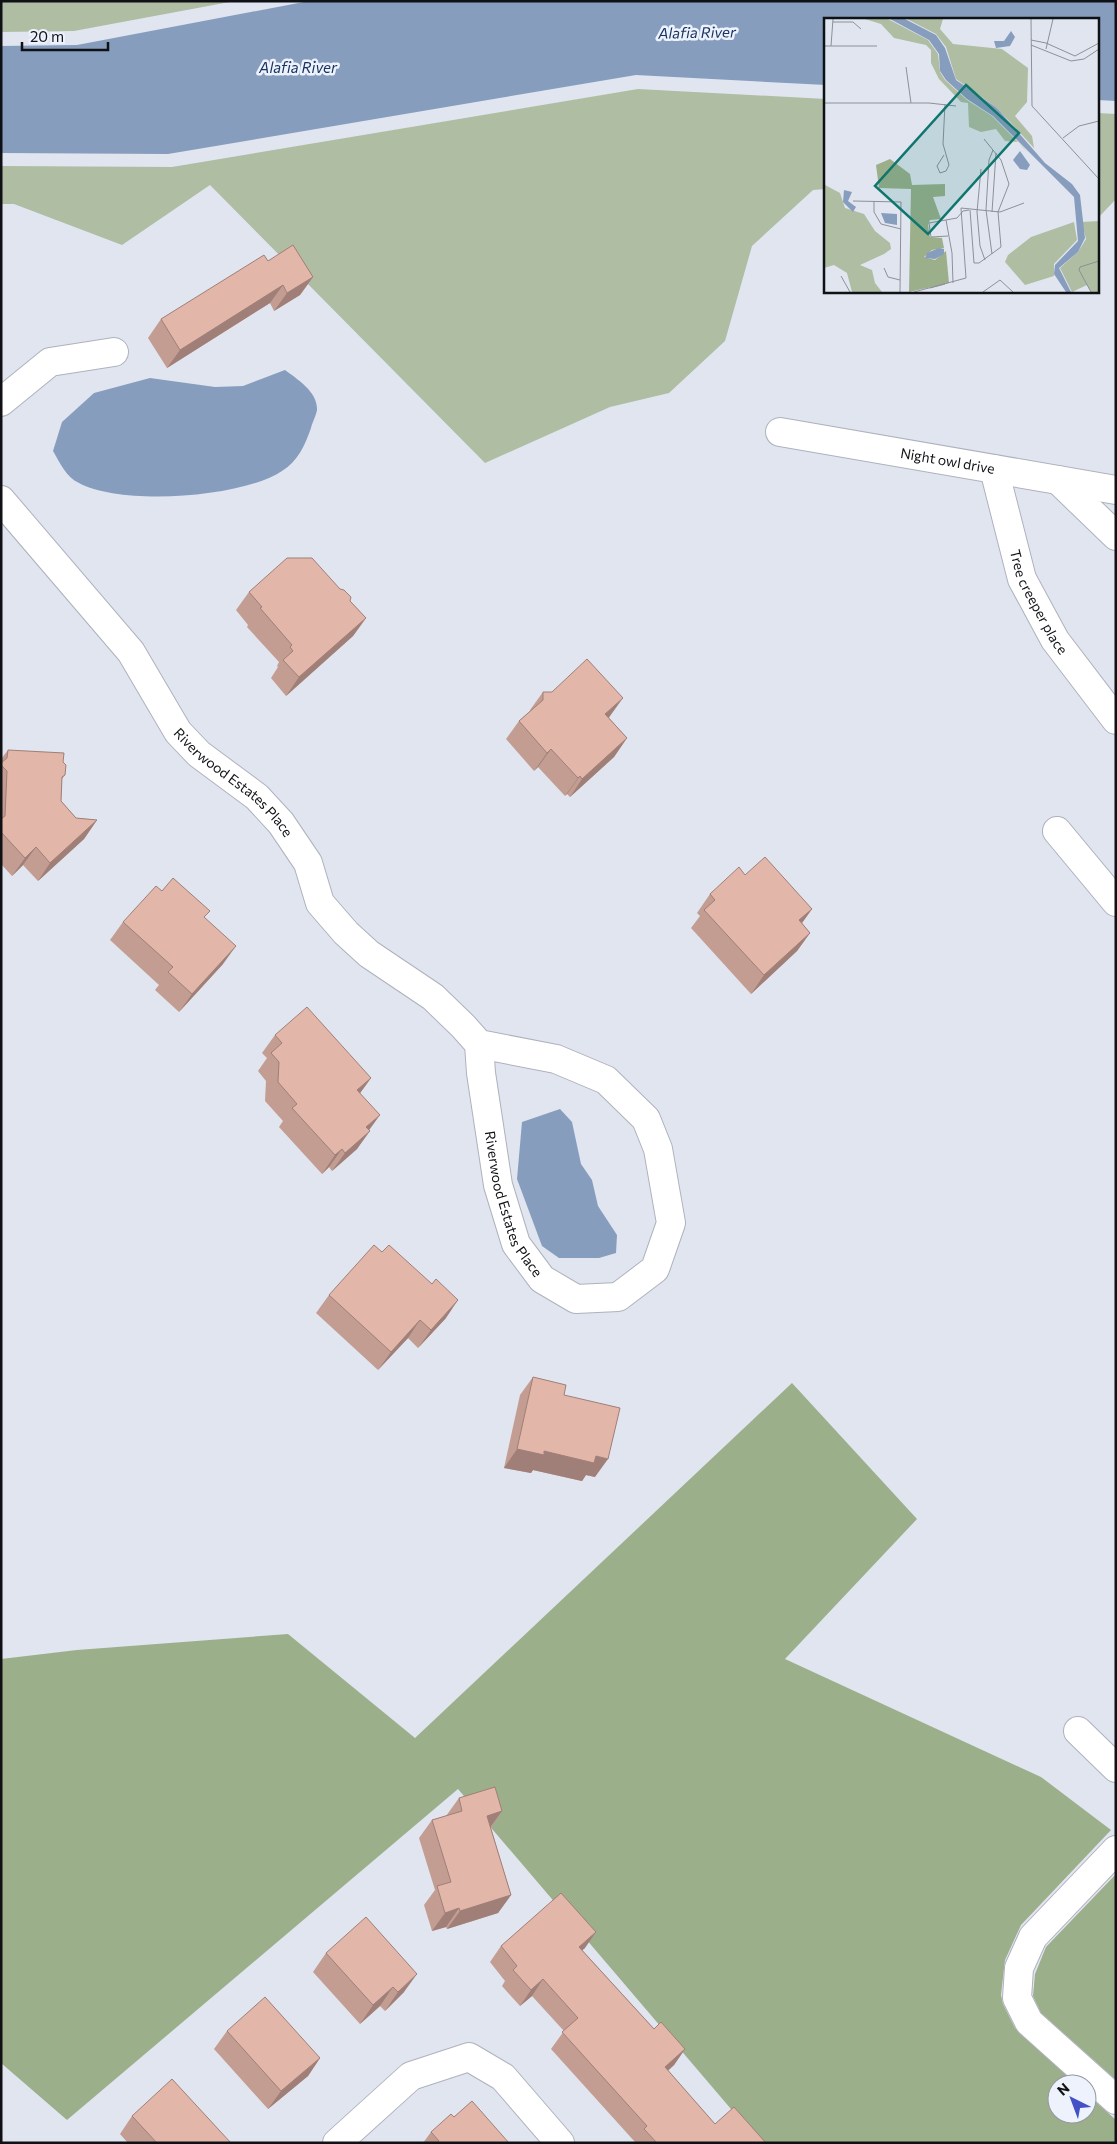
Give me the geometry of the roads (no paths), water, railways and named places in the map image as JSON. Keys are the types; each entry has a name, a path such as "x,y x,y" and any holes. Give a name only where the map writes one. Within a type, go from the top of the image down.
{"street":[{"path":"1,402 50,362 114,352"},
{"name":"Night owl drive","path":"780,432 1116,490"},
{"name":"Tree creeper place","path":"994,469 1022,579 1055,640 1116,720"},
{"path":"1058,480 1116,536"},
{"name":"Riverwood Estates Place","path":"1,500 131,652 178,732 199,754 257,797 281,823 308,862 320,903 346,933 369,954 433,996 478,1044 498,1185 516,1244 542,1279 576,1299 618,1297 655,1269 671,1223 658,1150 646,1119 606,1080 556,1059 478,1044"},
{"path":"1057,831 1116,902"},
{"path":"1078,1731 1116,1768"},
{"path":"1116,1850 1033,1937 1019,1968 1017,1998 1030,2022 1116,2100"},
{"path":"337,2143 411,2076 468,2057 503,2077 560,2143"}],"water":[{"name":"Alafia River","path":"309,1 1116,1 1116,101 1100,100 1100,18 824,18 824,85 636,75 168,154 1,153 1,46 77,45"},
{"path":"285,370 301,382 314,397 317,410 306,440 297,457 288,467 264,480 239,488 211,493 181,496 123,495 98,490 74,480 64,469 53,451 62,422 94,393 150,378 215,387 243,386"},
{"path":"560,1109 572,1122 581,1164 592,1180 598,1206 617,1235 616,1253 599,1258 559,1258 542,1246 517,1179 522,1122"}]}
